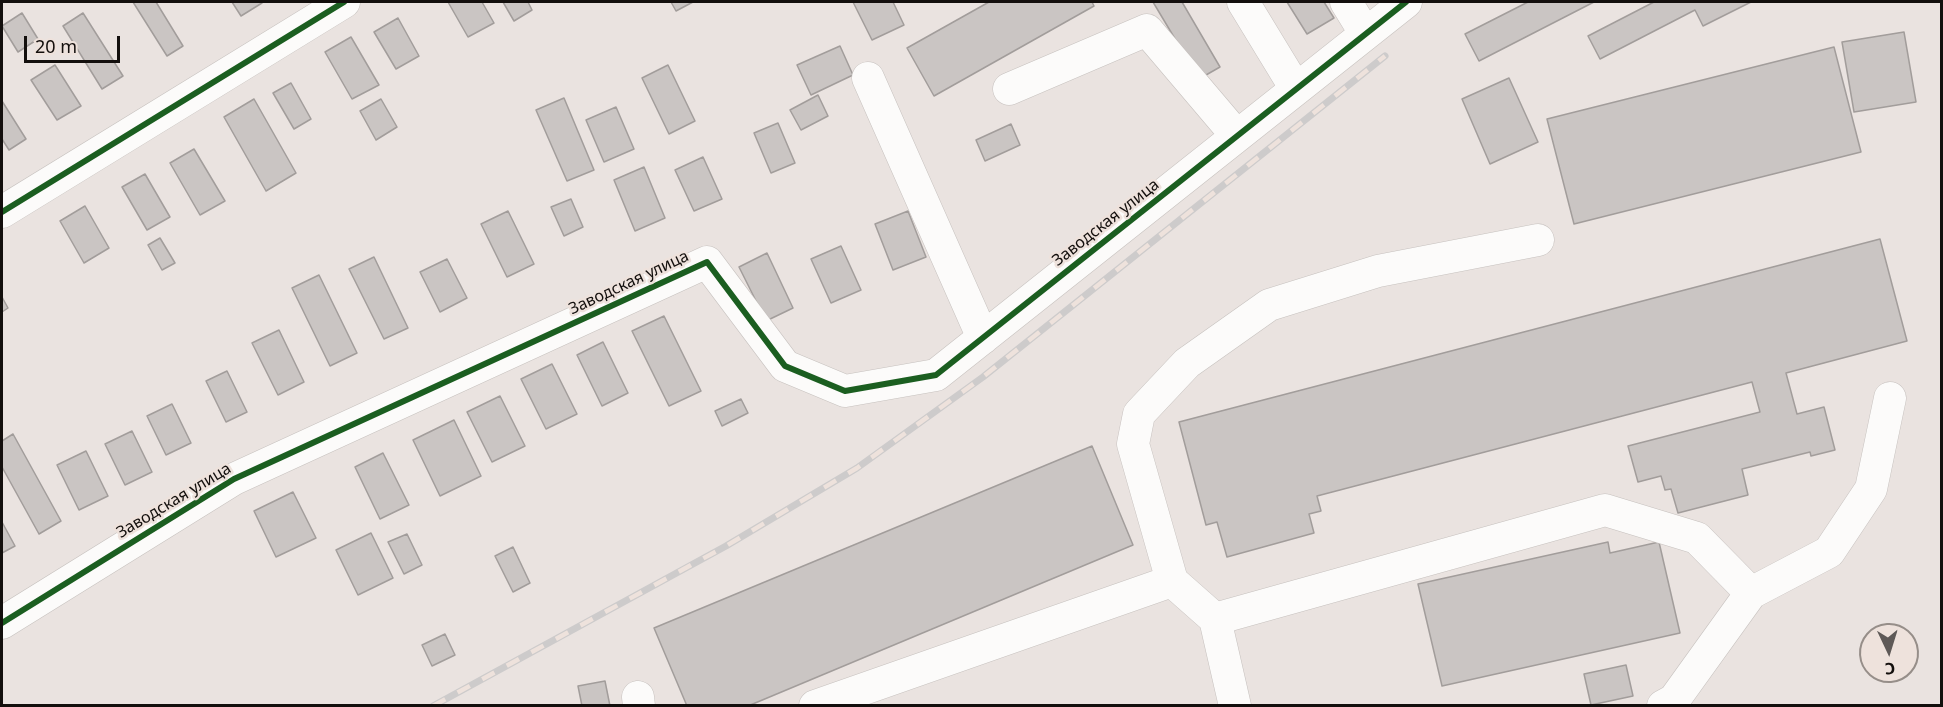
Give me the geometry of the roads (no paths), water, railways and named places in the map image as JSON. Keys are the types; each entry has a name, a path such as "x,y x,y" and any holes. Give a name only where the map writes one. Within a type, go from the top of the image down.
{"street":[{"path":"2,212 344,2"},
{"path":"1243,2 1296,89"},
{"path":"1346,2 1365,33"},
{"name":"Заводская улица","path":"2,623 234,479 706,262 784,366 845,391 936,375 1406,2"},
{"path":"1009,89 1147,30 1237,136"},
{"path":"868,78 983,338"},
{"path":"1235,705 1215,619 1172,581 1133,444 1140,414 1187,363 1269,305 1378,271 1538,240"},
{"path":"1663,705 1674,700 1750,593 1828,552 1871,489 1890,398"},
{"path":"1215,619 1605,510 1697,538 1750,593"},
{"path":"815,705 1172,581"}],"railway":[{"path":"433,706 726,546 857,468 983,377 1385,56"}]}
